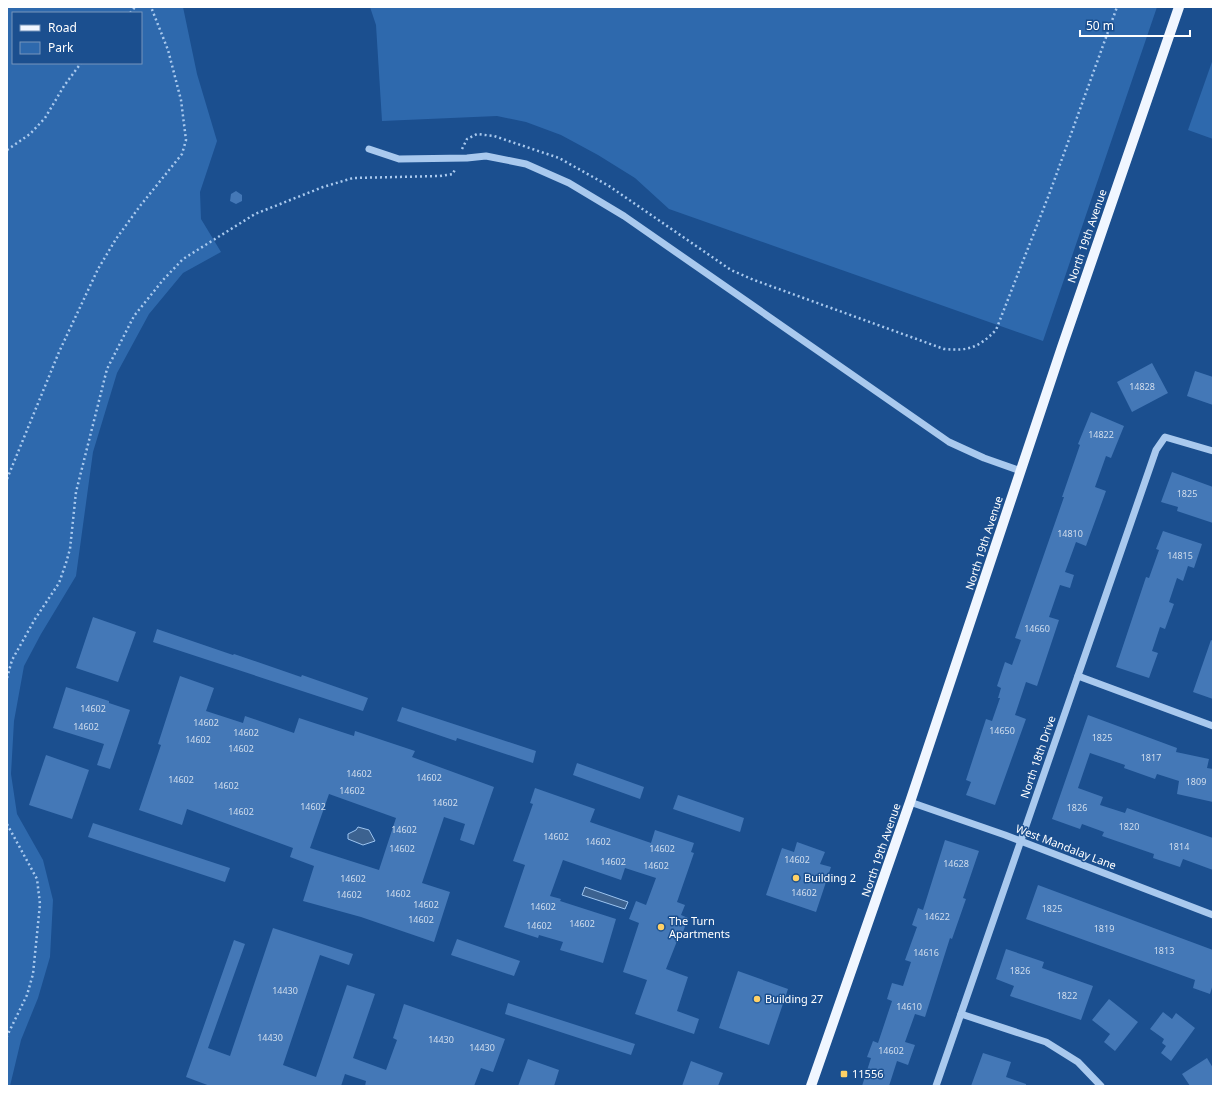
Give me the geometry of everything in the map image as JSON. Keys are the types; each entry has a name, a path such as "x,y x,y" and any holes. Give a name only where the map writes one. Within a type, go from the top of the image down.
{"main road":[{"name":"North 19th Avenue","path":"811,1086 910,802 1064,340 1179,7"}],"street":[{"path":"369,149 399,159 459,159 486,156 526,164 569,183 624,216 949,442 984,458 1021,471"},
{"name":"North 18th Drive","path":"936,1086 1156,450 1165,437 1213,451"},
{"path":"1078,676 1213,726"},
{"name":"West Mandalay Lane","path":"910,802 1020,841 1213,915"},
{"path":"961,1014 1046,1042 1078,1062 1101,1086"}],"path":[{"path":"7,479 59,352 98,269 116,239 182,154 186,140 181,100 168,50 151,7"},
{"path":"7,678 12,660 35,619 60,583 70,548 76,492 107,369 134,316 163,280 183,259 255,214 323,187 353,178 453,174 463,145 467,139 477,134 494,136 559,158 609,186 731,270 754,280 944,349 965,350 986,340 996,330 1050,192 1117,7"},
{"path":"7,150 30,134 45,118 64,86 80,64"},
{"path":"7,824 37,879 40,904 32,974 27,995 7,1036"}],"green space":[{"path":"7,7 183,7 197,74 217,141 200,192 201,219 221,252 183,273 149,314 117,373 93,452 76,576 41,634 24,666 14,721 11,774 17,814 43,860 53,900 50,957 38,998 21,1040 10,1086 7,1086"},
{"path":"370,7 1157,7 1043,341 669,209 635,178 598,155 561,135 526,122 497,116 382,121 376,25"},
{"path":"1213,59 1213,139 1188,130"}],"shaded area":[{"path":"358,827 369,830 375,841 363,845 348,839 348,834 356,830"},
{"path":"585,887 628,902 625,909 582,895"}],"building":[{"path":"236,191 242,195 242,201 236,204 230,201 231,194"},
{"path":"1152,363 1168,393 1132,412 1117,382"},
{"path":"1195,371 1213,377 1213,405 1187,396"},
{"path":"1091,412 1124,426 1111,458 1106,456 1095,487 1106,491 1086,546 1076,542 1065,572 1074,575 1070,588 1060,585 1049,617 1059,620 1037,686 1026,682 1015,715 1026,719 995,805 966,795 971,782 966,780 986,719 992,721 1000,698 998,698 1001,688 997,686 1005,662 1012,665 1021,640 1015,638 1064,497 1062,497 1080,445 1078,444"},
{"path":"1172,472 1213,487 1213,523 1177,511 1178,507 1161,502"},
{"path":"1163,531 1202,544 1194,568 1188,566 1183,581 1177,578 1169,602 1174,604 1165,629 1160,627 1152,651 1158,653 1149,678 1116,667 1146,577 1149,578 1159,550 1156,549"},
{"path":"93,617 136,632 118,682 76,668"},
{"path":"157,629 301,677 302,675 368,698 363,711 153,642"},
{"path":"1211,640 1213,641 1213,699 1193,692"},
{"path":"180,676 214,688 206,711 243,723 245,716 294,733 299,718 354,736 355,731 415,751 412,757 494,787 474,845 460,840 465,824 444,817 422,883 450,892 434,942 361,917 303,901 314,866 290,857 293,848 187,809 182,825 139,810 161,745 158,744","holes":["329,794 396,818 379,870 310,848"]},
{"path":"66,687 109,701 109,703 130,710 110,769 97,765 104,744 53,728"},
{"path":"402,707 536,751 533,763 457,738 456,741 397,721"},
{"path":"1088,715 1177,748 1176,752 1209,759 1207,768 1213,769 1213,802 1177,794 1179,781 1157,774 1155,779 1124,768 1125,765 1090,753 1078,788 1103,797 1100,805 1125,813 1127,808 1213,838 1213,870 1183,859 1180,867 1153,858 1154,854 1102,836 1104,832 1082,824 1080,829 1052,819"},
{"path":"46,755 89,770 72,819 29,805"},
{"path":"577,763 644,787 640,799 573,775"},
{"path":"535,788 595,809 590,822 651,843 655,830 694,843 691,852 694,853 677,902 685,905 681,915 688,918 683,932 681,931 666,969 688,977 677,1011 699,1019 694,1034 635,1014 647,980 623,972 639,923 629,919 636,901 646,905 656,878 625,868 621,880 563,860 550,896 561,899 560,901 616,919 603,963 560,950 563,942 539,935 538,938 504,927 525,865 513,861 533,804 530,803"},
{"path":"678,795 744,818 740,832 673,809"},
{"path":"93,823 230,868 225,882 88,837"},
{"path":"945,840 979,851 963,898 966,899 952,939 950,938 925,1017 915,1014 905,1042 915,1045 908,1065 897,1061 889,1086 862,1086 871,1058 867,1057 873,1041 878,1043 892,1001 887,999 892,983 903,986 911,962 905,960 917,927 912,925 918,908 923,910"},
{"name":"Building 2","path":"797,842 825,852 820,864 831,867 816,912 766,895 782,848 794,852"},
{"path":"1038,885 1213,950 1213,984 1210,994 1193,988 1195,980 1026,919"},
{"path":"273,928 353,954 349,965 320,955 283,1065 316,1077 347,985 375,994 353,1058 386,1070 397,1040 393,1038 404,1004 505,1039 493,1072 481,1068 474,1086 365,1086 366,1081 345,1074 341,1086 210,1086 186,1077 234,940 245,944 208,1048 230,1056"},
{"path":"457,939 520,961 514,976 451,955"},
{"path":"1006,949 1044,962 1042,968 1093,986 1081,1020 1010,996 1014,986 996,979"},
{"name":"Building 27","path":"738,971 788,989 769,1045 719,1028"},
{"path":"1109,999 1138,1022 1115,1051 1104,1042 1110,1034 1092,1020"},
{"path":"508,1003 635,1044 631,1055 505,1014"},
{"path":"1163,1012 1172,1019 1176,1013 1195,1028 1171,1061 1161,1053 1166,1046 1162,1043 1164,1039 1150,1029"},
{"path":"983,1053 1011,1062 1006,1077 1026,1084 1026,1086 971,1086"},
{"path":"1207,1058 1213,1068 1213,1086 1190,1086 1182,1074"},
{"path":"528,1059 559,1070 554,1086 518,1086"},
{"path":"691,1061 723,1073 718,1086 682,1086"}],"place":[{"name":"Building 2","path":"796,878"},
{"name":"The Turn Apartments","path":"661,927"},
{"name":"Building 27","path":"757,999"},
{"name":"11556","path":"844,1074"}]}
